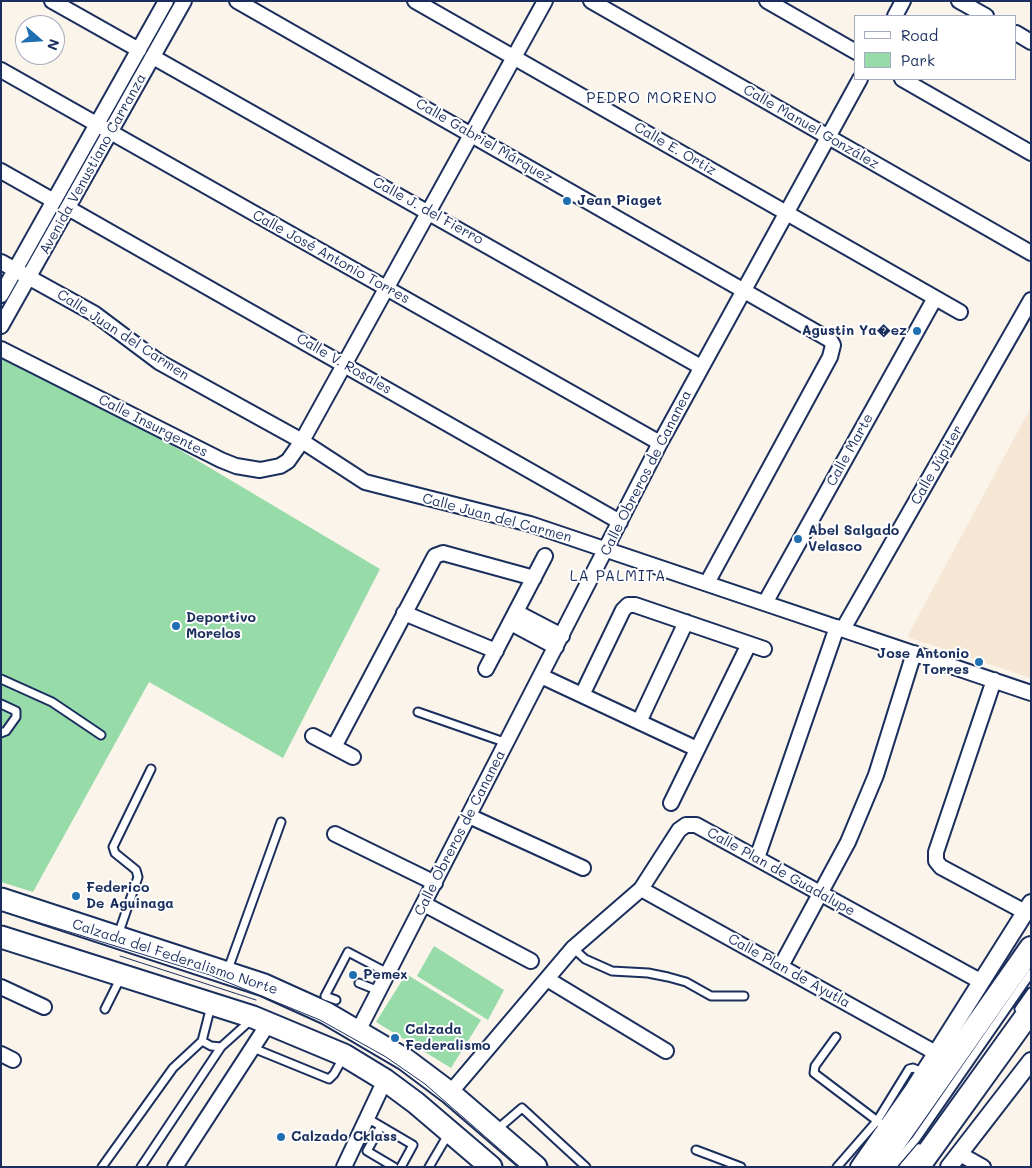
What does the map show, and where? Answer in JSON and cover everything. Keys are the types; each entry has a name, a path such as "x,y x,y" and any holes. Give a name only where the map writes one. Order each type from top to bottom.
{"highway":[{"path":"877,1167 915,1116 1031,948"},
{"path":"918,1167 1022,1013"},
{"path":"863,1167 915,1116"}],"main road":[{"name":"Calzada del Federalismo Norte","path":"1,899 227,972 295,998 333,1004 358,1031 406,1060 450,1094 536,1167"},
{"path":"4,943 122,974 261,1020 344,1055 385,1080 483,1161"},
{"path":"479,1119 501,1126 548,1167"}],"street":[{"path":"52,1 139,50"},
{"name":"Avenida Venustiano Carranza","path":"1,295 98,126 166,1"},
{"name":"Avenida Venustiano Carranza","path":"1,326 184,1"},
{"name":"Calle Gabriel Márquez","path":"237,1 743,291 826,336 833,345 830,357 707,583"},
{"name":"Calle E. Ortiz","path":"415,1 960,312"},
{"name":"Calle Insurgentes","path":"1,349 206,453 236,466 260,470 280,466 288,460 302,441 545,1"},
{"name":"Calle Manuel González","path":"591,1 1031,253"},
{"path":"766,1 854,51"},
{"path":"896,15 903,1"},
{"path":"959,1 984,15"},
{"path":"1017,34 1031,42"},
{"name":"Calle J. del Fierro","path":"153,57 429,211 701,367"},
{"name":"Calle José Antonio Torres","path":"1,70 660,443"},
{"name":"Calle Obreros de Cananea","path":"358,1031 660,443 859,80"},
{"path":"904,80 1031,153"},
{"path":"1,171 54,201"},
{"name":"Calle V. Rosales","path":"68,208 620,522"},
{"name":"Calle Juan del Carmen","path":"1,262 95,314 159,362 302,441 371,484 530,524 1031,693"},
{"name":"Calle Marte","path":"765,603 935,298"},
{"name":"Calle Júpiter","path":"757,858 840,628 1031,300"},
{"path":"334,747 435,556 439,553 534,578"},
{"path":"486,669 545,556"},
{"path":"582,695 623,610 628,605 635,605 764,650"},
{"path":"404,613 496,651"},
{"path":"513,617 559,642"},
{"path":"639,722 686,622"},
{"path":"671,803 749,644"},
{"path":"781,966 848,842 876,775 914,653"},
{"path":"541,676 697,749"},
{"path":"859,1167 882,1124 924,1073 980,981 1028,908 941,867 936,861 936,852 994,680"},
{"path":"313,736 353,757"},
{"path":"469,816 583,868"},
{"name":"Calle Plan de Guadalupe","path":"450,1094 572,948 642,890 679,830 686,825 696,825 980,981"},
{"path":"335,834 435,883"},
{"name":"Calle Plan de Ayutla","path":"642,890 936,1053"},
{"path":"424,904 532,961"},
{"path":"547,978 666,1051"},
{"path":"1,988 44,1007"},
{"path":"174,1167 253,1048 261,1020"},
{"path":"949,1167 1031,1061"},
{"path":"344,1167 385,1080"},
{"path":"960,1154 983,1167"}],"lane":[{"path":"1,679 52,702 101,735"},
{"path":"1,704 16,711 16,717 6,731 1,732"},
{"path":"418,712 507,743"},
{"path":"117,937 138,877 136,870 115,853 113,847 151,769"},
{"path":"227,972 281,822"},
{"path":"572,948 585,959 612,971 648,973 668,977 686,982 711,996 744,996"},
{"path":"333,1004 325,996 348,952 388,973"},
{"path":"892,1167 916,1139 1031,973"},
{"path":"105,1009 122,974"},
{"path":"359,983 379,992"},
{"path":"1022,1013 1031,992"},
{"path":"102,1167 173,1068 202,1040 212,1004"},
{"path":"141,1167 221,1047 261,1020"},
{"path":"836,1037 815,1066 814,1073 882,1124 837,1167"},
{"path":"202,1040 212,1046 221,1047"},
{"path":"253,1048 329,1079 334,1074 344,1055"},
{"path":"903,1167 951,1104"},
{"path":"501,1126 522,1108 586,1167"},
{"path":"367,1118 412,1145 401,1167"},
{"path":"381,1126 367,1151 394,1167"},
{"path":"429,1167 449,1132"},
{"path":"696,1150 741,1167"}],"shaded area":[{"path":"1031,407 1031,678 907,637"}],"green space":[{"name":"Deportivo Morelos","path":"1,355 121,415 380,569 283,758 149,682 33,892 1,882"},
{"path":"434,946 504,990 488,1020 417,976"},
{"path":"406,974 481,1020 451,1068 376,1022"}],"tram line":[{"path":"1,911 210,975 320,1020 386,1057 425,1084 520,1167"},
{"path":"120,956 256,1000"}],"place":[{"name":"Jean Piaget","path":"567,201"},
{"name":"Agustin Ya�ez","path":"917,331"},
{"name":"Abel Salgado Velasco","path":"798,539"},
{"name":"Deportivo Morelos","path":"176,626"},
{"name":"Jose Antonio Torres","path":"979,662"},
{"name":"Federico De Aguinaga","path":"76,896"},
{"name":"Pemex","path":"353,975"},
{"name":"Calzada Federalismo","path":"395,1038"},
{"name":"Calzado Cklass","path":"281,1137"}],"district":[{"name":"PEDRO MORENO","path":"652,98"},
{"name":"LA PALMITA","path":"618,576"}]}
